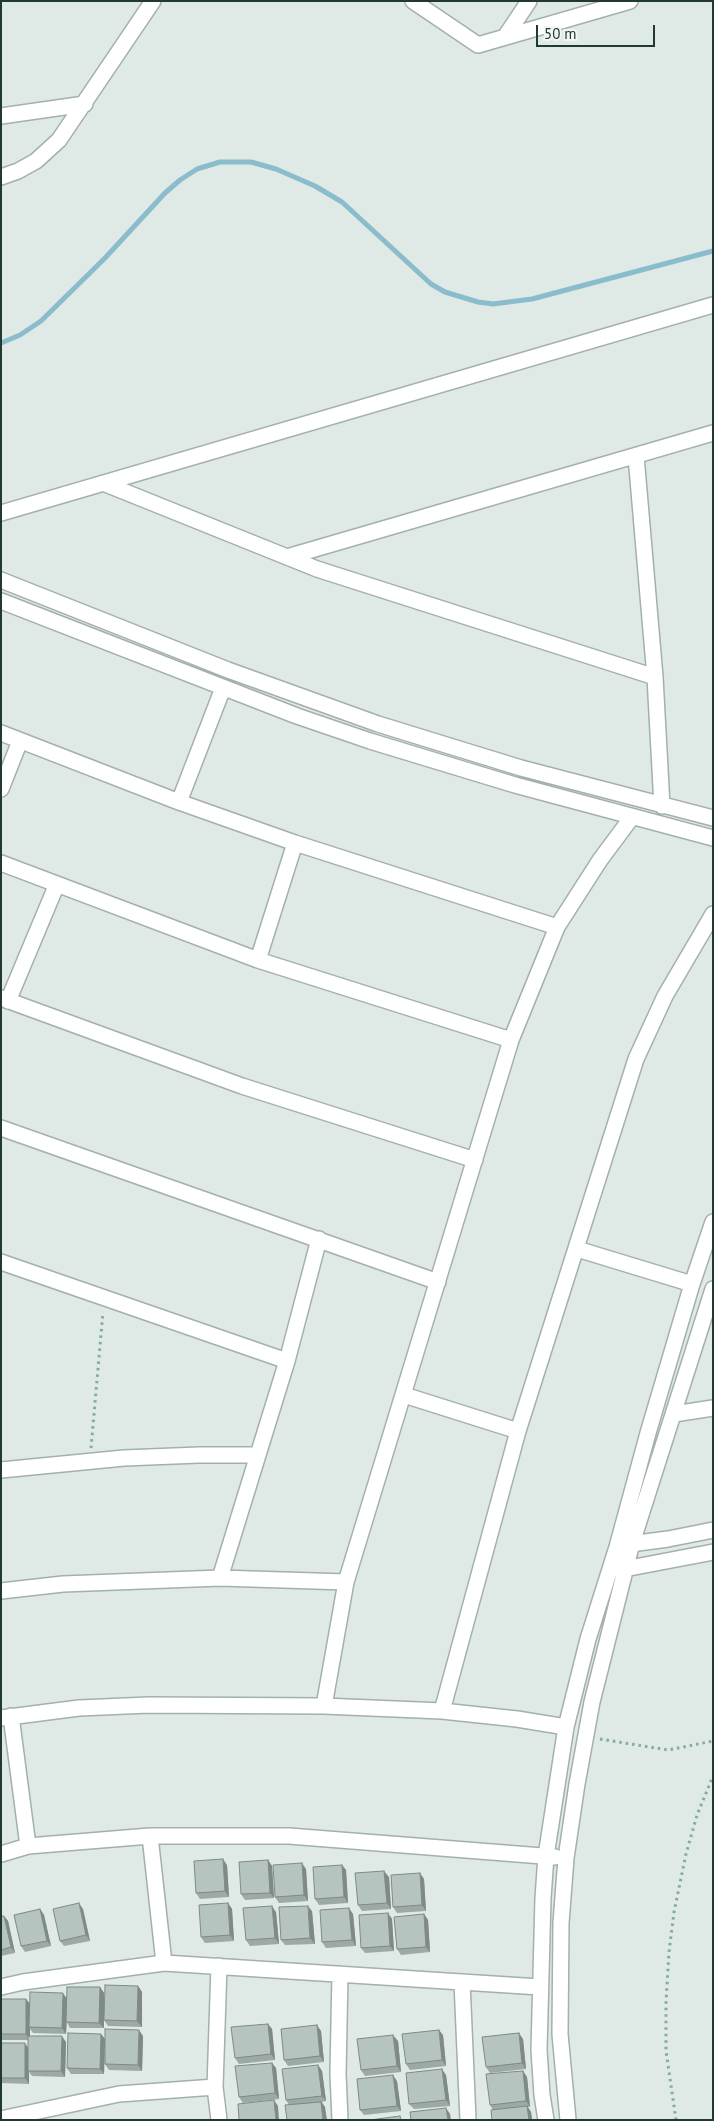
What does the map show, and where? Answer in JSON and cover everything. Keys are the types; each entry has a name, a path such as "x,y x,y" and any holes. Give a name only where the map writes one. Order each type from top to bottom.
{"street":[{"path":"1,177 26,167 44,155 59,140 153,1"},
{"path":"413,1 478,45 630,1"},
{"path":"505,37 529,1"},
{"path":"1,116 85,104"},
{"path":"1,512 713,305"},
{"path":"287,557 713,434"},
{"path":"636,456 655,676 662,806"},
{"path":"103,483 317,569 655,676"},
{"path":"1,580 228,670 401,731 521,768 713,818"},
{"path":"1,601 297,716 396,749 515,785 713,838"},
{"path":"179,802 223,688"},
{"path":"396,749 401,731"},
{"path":"1,733 179,802 295,843 557,928"},
{"path":"1,789 20,740"},
{"path":"324,1706 346,1582 510,1040 557,928 600,860 632,817"},
{"path":"258,960 295,843"},
{"path":"1,863 258,960 510,1040"},
{"path":"57,884 5,1000 242,1086 475,1160"},
{"path":"442,1712 518,1431 636,1060 665,996 713,914"},
{"path":"1,1128 319,1238 438,1282"},
{"path":"546,2120 539,2050 546,1856 566,1727 588,1639 610,1571 692,1284 713,1222"},
{"path":"220,1578 287,1361 319,1238"},
{"path":"577,1249 692,1284"},
{"path":"1,1262 287,1361"},
{"path":"568,2120 560,2034 561,1923 566,1858 585,1737 632,1543 713,1289"},
{"path":"404,1395 518,1431"},
{"path":"674,1414 713,1408"},
{"path":"1,1470 90,1461 199,1455 257,1455"},
{"path":"617,1547 713,1530"},
{"path":"610,1571 626,1570 713,1552"},
{"path":"1,1591 63,1584 220,1578 346,1582"},
{"path":"28,1846 6,1717 79,1708 149,1705 324,1706 442,1712 517,1719 566,1727"},
{"path":"1,1854 28,1846 150,1836 288,1836 566,1858"},
{"path":"150,1836 164,1963"},
{"path":"1,1987 22,1982 164,1963 540,1987"},
{"path":"218,1966 215,2087 219,2120"},
{"path":"340,1974 338,2064 340,2120"},
{"path":"462,1982 468,2120"},
{"path":"1,2119 118,2094 215,2087"}],"path":[{"path":"90,1461 104,1298"},
{"path":"585,1737 668,1750 713,1741"},
{"path":"676,2120 666,2051 666,2002 674,1912 686,1854 697,1815 713,1776"}],"building":[{"path":"223,1859 225,1891 196,1893 194,1861"},
{"path":"268,1860 270,1893 241,1894 239,1862"},
{"path":"302,1863 304,1895 275,1897 273,1865"},
{"path":"342,1865 344,1897 315,1899 313,1867"},
{"path":"384,1871 387,1903 358,1905 355,1873"},
{"path":"420,1873 422,1905 393,1907 391,1875"},
{"path":"79,1903 86,1935 60,1941 53,1909"},
{"path":"228,1903 230,1935 201,1937 199,1905"},
{"path":"272,1906 275,1938 246,1940 243,1908"},
{"path":"308,1906 310,1938 281,1940 279,1907"},
{"path":"349,1908 352,1940 322,1942 320,1910"},
{"path":"40,1909 47,1941 21,1946 14,1915"},
{"path":"388,1913 390,1946 361,1948 359,1915"},
{"path":"424,1914 426,1947 397,1949 394,1917"},
{"path":"1,1916 4,1916 11,1947 1,1950"},
{"path":"105,1985 138,1986 137,2021 104,2020"},
{"path":"67,1987 100,1987 99,2023 66,2022"},
{"path":"30,1992 63,1993 62,2028 29,2027"},
{"path":"1,1999 26,1999 26,2034 1,2034"},
{"path":"268,2024 271,2054 235,2058 231,2027"},
{"path":"317,2025 320,2056 284,2060 281,2029"},
{"path":"105,2029 139,2030 138,2065 105,2064"},
{"path":"439,2030 442,2060 406,2064 402,2034"},
{"path":"68,2033 101,2034 100,2069 67,2068"},
{"path":"519,2033 522,2063 486,2067 482,2037"},
{"path":"393,2035 397,2066 361,2070 357,2039"},
{"path":"28,2036 62,2036 61,2071 28,2071"},
{"path":"1,2043 25,2043 25,2078 1,2078"},
{"path":"272,2063 275,2093 239,2097 235,2066"},
{"path":"318,2065 322,2096 286,2100 282,2069"},
{"path":"442,2069 446,2100 409,2104 406,2073"},
{"path":"523,2071 526,2101 490,2105 486,2074"},
{"path":"393,2075 397,2106 360,2110 357,2079"},
{"path":"274,2100 276,2120 239,2120 238,2104"},
{"path":"321,2102 323,2120 287,2120 285,2105"},
{"path":"527,2106 529,2120 492,2120 491,2110"},
{"path":"446,2108 448,2120 411,2120 410,2112"},
{"path":"400,2116 401,2120 370,2120"}],"waterway":[{"path":"1,343 20,335 41,321 105,258 165,193 180,180 197,169 220,162 251,162 276,169 315,186 342,202 431,284 445,292 478,302 493,304 532,299 713,251"}]}
